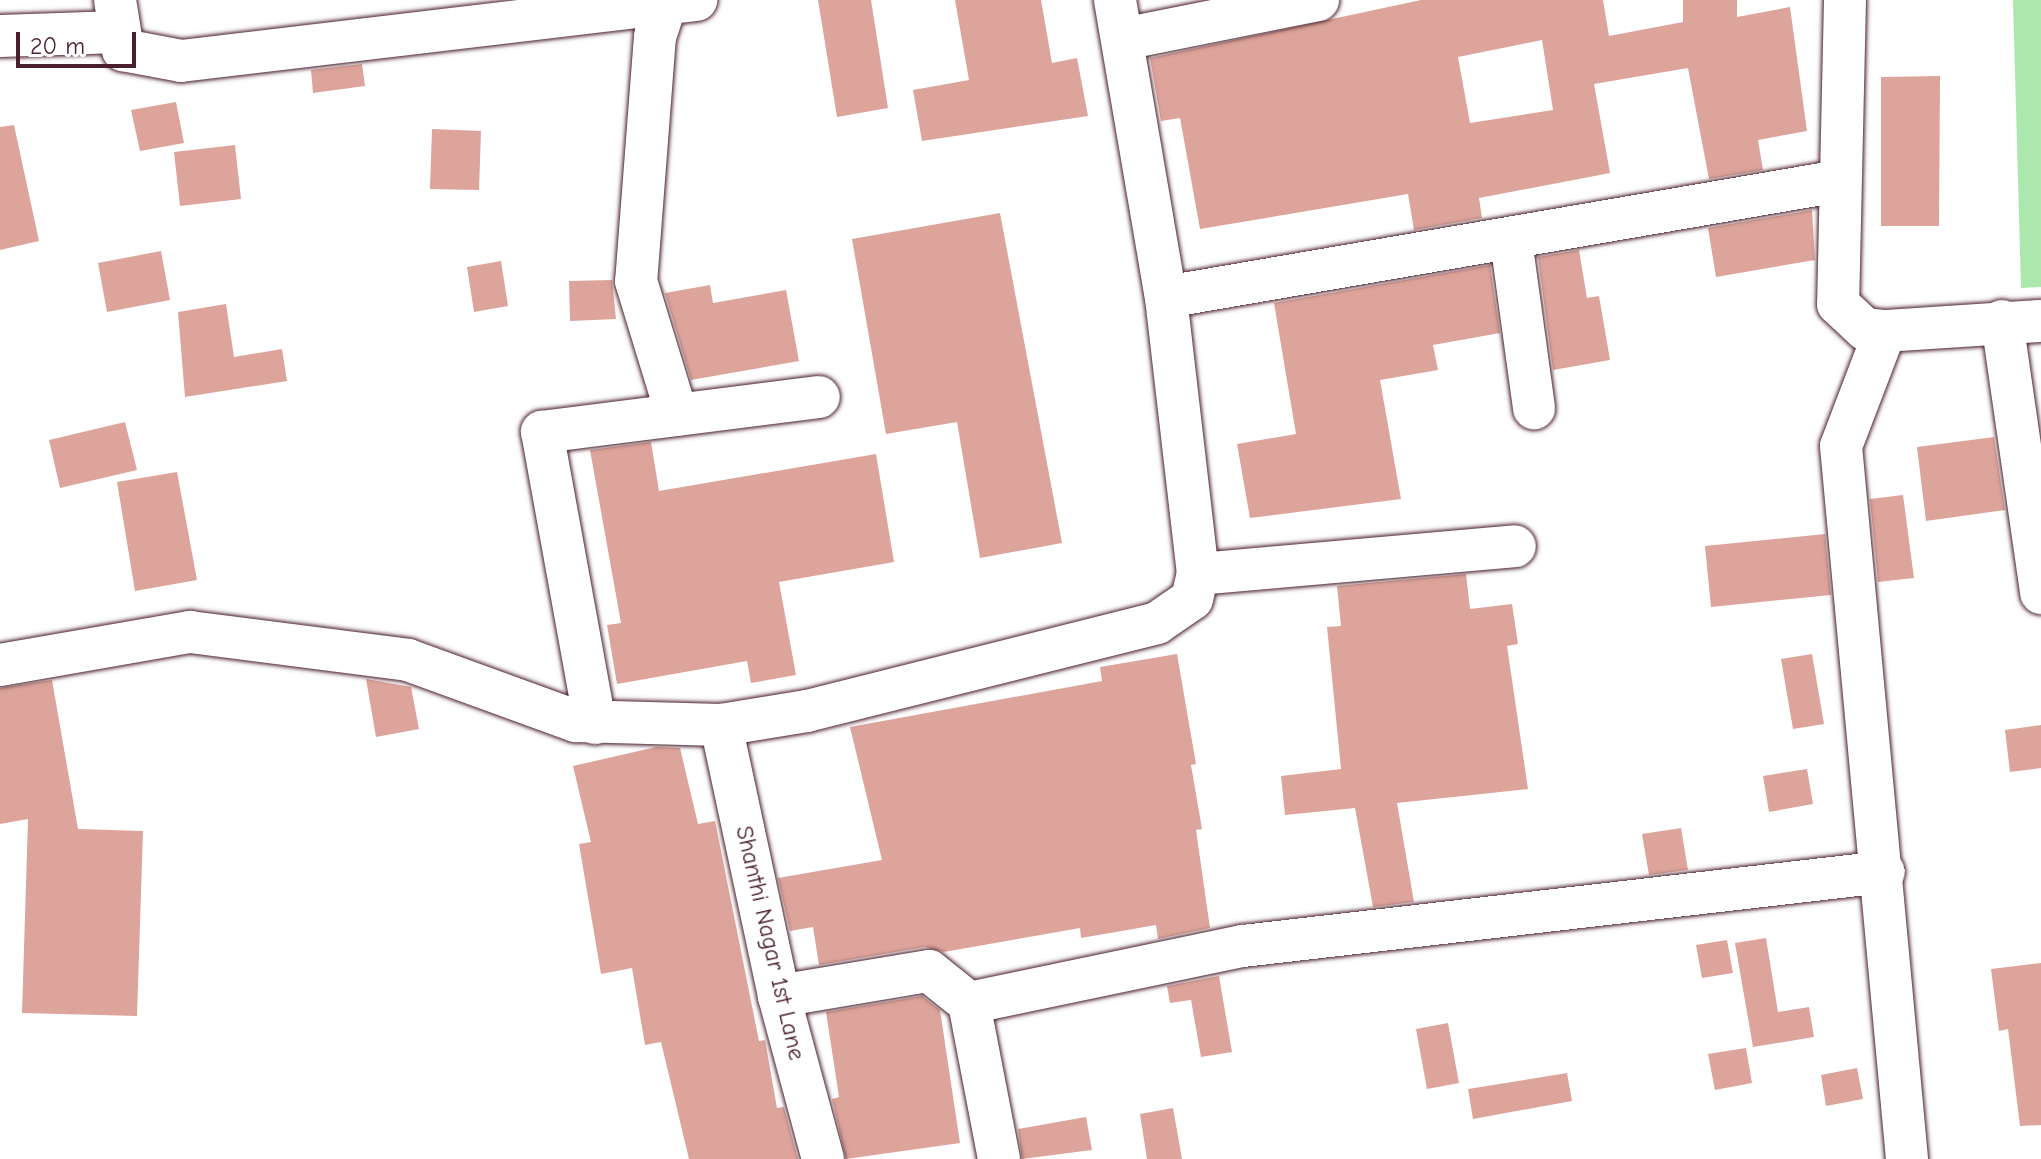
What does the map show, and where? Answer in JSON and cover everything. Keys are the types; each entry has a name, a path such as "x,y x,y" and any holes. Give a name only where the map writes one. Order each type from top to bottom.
{"street":[{"path":"0,665 190,632 408,660 595,723 721,725 807,711 1157,623 1192,599 1198,574 1166,297 1119,20 1318,0"},
{"path":"1845,0 1838,304 1865,329 1885,331 2022,321 2041,593"},
{"path":"0,36 116,16 123,50 181,61 676,1"},
{"path":"676,1 655,36 636,281 677,415"},
{"path":"1166,297 1511,240 1839,181"},
{"path":"1511,240 1534,408"},
{"path":"1885,331 1841,446 1884,872 1907,1159"},
{"path":"595,723 542,432 819,397"},
{"path":"1198,574 1515,546"},
{"name":"Shanthi Nagar 1st Lane","path":"721,725 779,996 823,1159"},
{"path":"969,1003 1243,946 1884,872"},
{"path":"779,996 929,971 969,1003 999,1159"}],"green space":[{"path":"2013,0 2041,0 2041,287 2021,288"}],"building":[{"path":"818,0 871,0 888,108 837,117"},
{"path":"955,0 1041,0 1052,63 1077,58 1088,116 922,141 913,90 969,80"},
{"path":"1421,0 1603,0 1609,36 1683,22 1683,0 1737,0 1737,17 1790,7 1807,131 1758,140 1763,170 1709,179 1688,68 1594,84 1610,173 1479,198 1482,218 1414,230 1408,194 1200,229 1180,118 1161,121 1150,58","holes":["1542,40 1553,110 1470,123 1458,57"]},
{"path":"362,64 365,86 313,93 311,70"},
{"path":"1940,76 1939,226 1881,226 1881,77"},
{"path":"176,102 184,143 140,151 131,110"},
{"path":"14,125 39,241 0,250 0,127"},
{"path":"432,129 481,131 479,190 430,189"},
{"path":"235,145 241,199 180,206 174,152"},
{"path":"1812,210 1815,260 1716,277 1708,228"},
{"path":"1000,213 1062,543 980,558 957,422 886,434 852,239"},
{"path":"1579,250 1587,298 1599,296 1610,360 1553,370 1538,257"},
{"path":"161,251 170,300 107,312 98,263"},
{"path":"501,261 508,306 474,312 467,267"},
{"path":"1490,265 1500,333 1433,345 1438,370 1380,380 1401,499 1250,518 1237,444 1296,434 1274,303"},
{"path":"612,280 616,319 570,321 569,281"},
{"path":"710,285 713,303 786,290 799,361 691,380 665,293"},
{"path":"226,304 234,357 282,349 287,381 185,397 178,312"},
{"path":"125,422 137,470 60,488 49,440"},
{"path":"1994,437 2005,510 1926,521 1917,447"},
{"path":"651,442 659,491 876,454 894,562 779,582 796,675 751,683 747,661 617,684 607,625 621,623 590,450"},
{"path":"177,472 197,580 135,591 117,482"},
{"path":"1903,495 1914,578 1878,582 1870,499"},
{"path":"1825,534 1831,595 1711,607 1705,546"},
{"path":"1466,574 1470,609 1512,604 1518,644 1507,646 1528,789 1397,803 1414,902 1373,907 1355,808 1285,815 1281,776 1341,769 1327,627 1341,626 1337,586"},
{"path":"1177,654 1196,764 1191,765 1202,829 1196,830 1210,928 1158,939 1156,925 1081,938 1080,928 944,952 925,947 819,965 813,927 790,931 778,878 882,860 850,727 1102,681 1100,667"},
{"path":"1812,654 1824,724 1793,729 1781,659"},
{"path":"366,679 411,687 419,729 376,737"},
{"path":"52,680 78,829 143,831 137,1016 22,1013 28,819 0,824 0,688"},
{"path":"2041,725 2041,768 2010,772 2005,730"},
{"path":"656,747 680,748 698,824 715,821 759,1041 765,1040 777,1108 784,1107 798,1159 689,1159 661,1042 645,1045 632,968 601,974 579,844 591,842 573,766"},
{"path":"1807,769 1813,804 1769,812 1763,776"},
{"path":"1681,828 1688,870 1649,875 1642,834"},
{"path":"1766,938 1778,1012 1809,1007 1814,1037 1753,1047 1735,943"},
{"path":"1727,940 1733,973 1702,978 1696,945"},
{"path":"2041,963 2041,1125 2020,1126 2008,1029 1999,1031 1991,969"},
{"path":"1219,976 1232,1052 1201,1057 1191,1000 1170,1003 1167,986"},
{"path":"922,996 940,1010 960,1143 846,1159 832,1099 839,1097 826,1012"},
{"path":"1448,1023 1459,1083 1427,1089 1416,1029"},
{"path":"1746,1048 1752,1083 1715,1090 1708,1054"},
{"path":"1857,1068 1863,1099 1826,1106 1821,1075"},
{"path":"1567,1073 1572,1101 1473,1119 1468,1089"},
{"path":"1173,1108 1182,1159 1147,1159 1140,1114"},
{"path":"1086,1117 1092,1150 1022,1159 1018,1129"}]}
